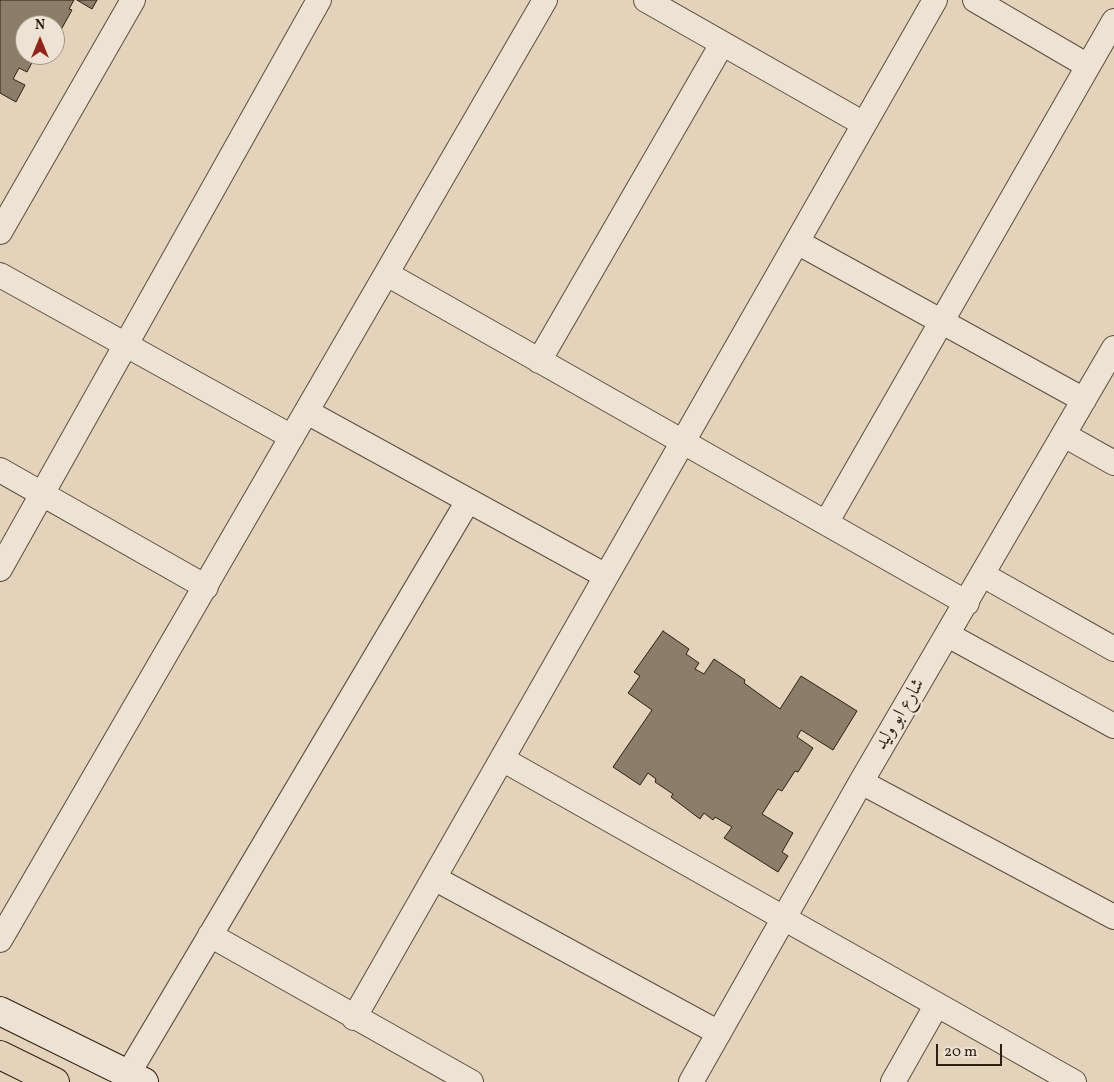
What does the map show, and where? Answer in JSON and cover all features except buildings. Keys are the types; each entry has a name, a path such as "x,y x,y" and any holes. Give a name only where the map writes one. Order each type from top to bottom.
{"main road":[{"path":"0,1055 56,1082"}],"street":[{"path":"0,232 133,0"},
{"path":"0,940 545,0"},
{"path":"646,0 864,124"},
{"path":"354,1018 935,0"},
{"path":"975,0 1088,66"},
{"path":"0,569 315,1"},
{"path":"826,523 1114,21"},
{"path":"539,360 722,44"},
{"path":"797,242 1084,400"},
{"path":"387,274 967,603"},
{"path":"0,275 292,437"},
{"name":"شارع ابو وليد","path":"691,1082 861,782 1114,348"},
{"path":"307,412 606,576"},
{"path":"1064,435 1114,463"},
{"path":"0,470 206,587"},
{"path":"0,1011 136,1078 210,935 468,500"},
{"path":"983,575 1114,650"},
{"path":"948,635 1114,726"},
{"path":"502,759 936,1006 1074,1082"},
{"path":"861,782 1114,917"},
{"path":"434,878 718,1033"},
{"path":"210,935 354,1018 471,1082"},
{"path":"893,1082 936,1006"}]}
